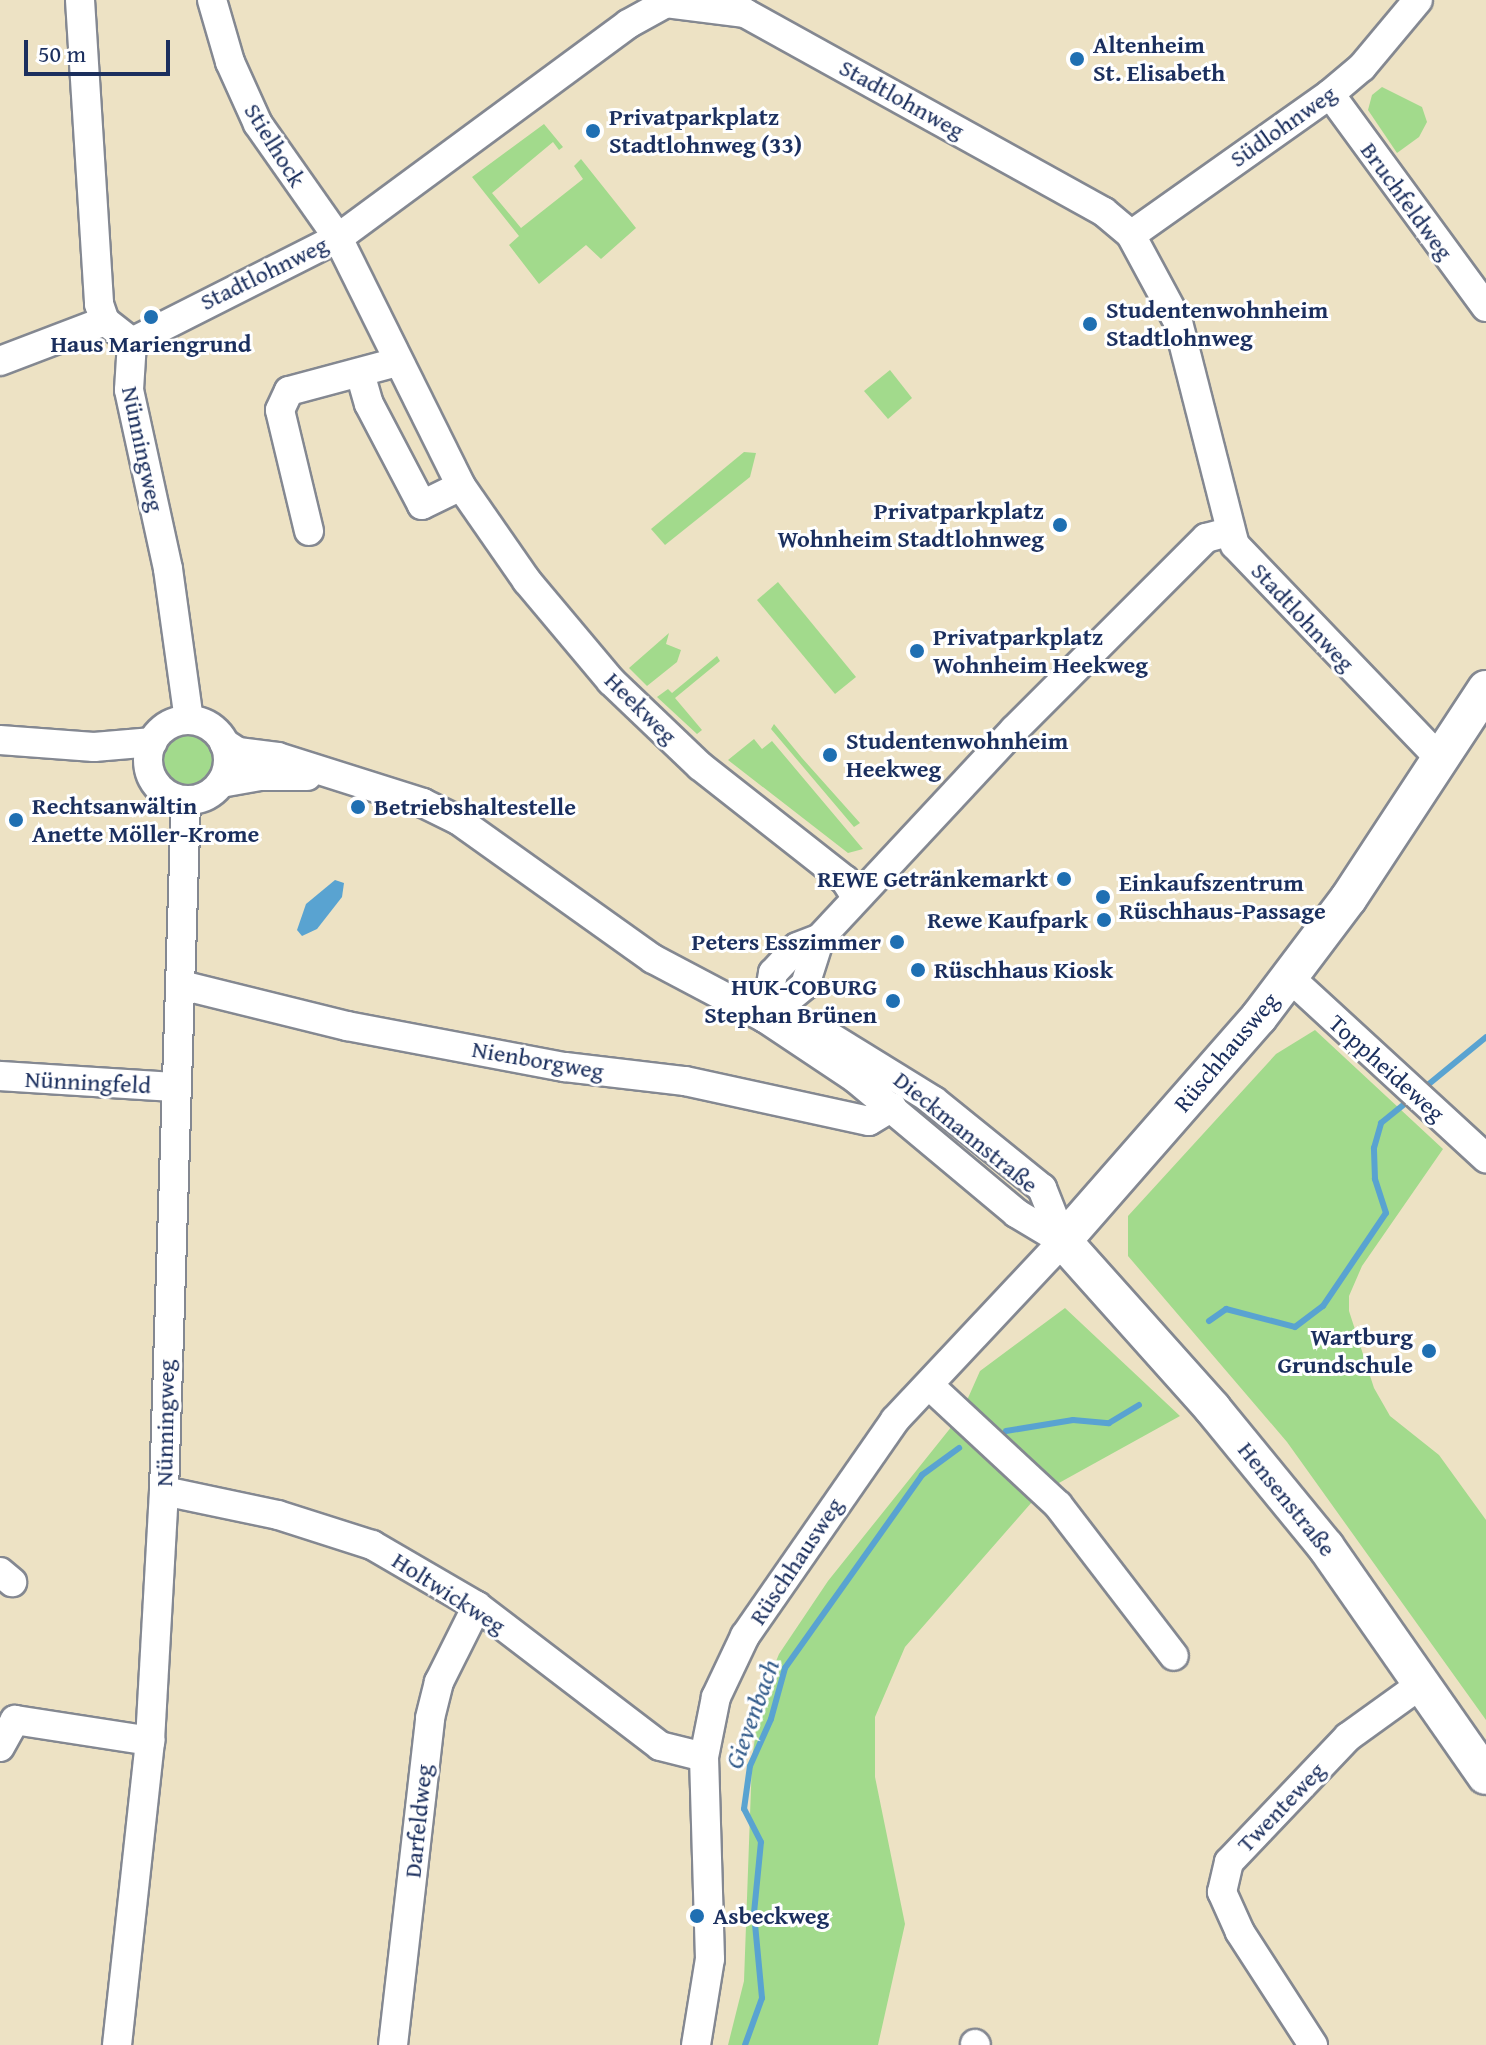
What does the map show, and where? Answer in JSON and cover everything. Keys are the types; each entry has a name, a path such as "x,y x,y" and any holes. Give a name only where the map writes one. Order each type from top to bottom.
{"main road":[{"name":"Rüschhausweg","path":"1063,1241 1225,1057 1289,977 1348,899 1486,689"},
{"name":"Hensenstraße","path":"1063,1241 1265,1469 1423,1683 1486,1776"}],"street":[{"path":"80,0 97,290 105,321 132,342"},
{"name":"Stielhock","path":"212,0 230,62 258,124 338,238"},
{"name":"Südlohnweg","path":"1131,235 1330,94 1371,57 1418,0"},
{"name":"Stadtlohnweg","path":"132,342 338,238 628,24 665,2 745,13 1104,212 1131,235 1178,322 1229,532 1235,545 1440,759"},
{"name":"Bruchfeldweg","path":"1330,94 1486,307"},
{"name":"Heekweg","path":"338,238 461,486 542,600 611,681 700,766 845,880 856,897"},
{"path":"0,361 105,321"},
{"name":"Nünningweg","path":"132,342 129,390 168,569 189,720"},
{"path":"309,531 280,410 289,391 397,362"},
{"path":"360,373 369,404 422,505 461,486"},
{"path":"765,1018 773,973 797,947 820,938 856,897 1206,538 1229,532"},
{"path":"151,774 153,742 167,726 189,720"},
{"name":"Dieckmannstraße","path":"189,720 210,726 224,743 238,752 278,757 326,776 423,803 458,820 653,959 765,1018 892,1107 1016,1213 1063,1241"},
{"path":"0,740 105,747 153,742"},
{"path":"221,783 228,764 224,743"},
{"path":"0,758 113,765 151,774 165,792 186,800"},
{"name":"Dieckmannstraße","path":"186,800 200,798 221,783 260,776 326,776"},
{"name":"Nünningweg","path":"117,2045 150,1741 164,1491 186,800"},
{"name":"Toppheideweg","path":"1289,977 1486,1158"},
{"name":"Nienborgweg","path":"181,985 347,1026 565,1067 685,1081 869,1121 892,1107"},
{"name":"Dieckmannstraße","path":"765,1018 824,1033 934,1101 1042,1188 1063,1241"},
{"name":"Nünningfeld","path":"0,1076 176,1087"},
{"name":"Rüschhausweg","path":"696,2045 710,1959 704,1757 716,1697 745,1636 895,1420 931,1387 1063,1241"},
{"path":"931,1387 1058,1505 1174,1656"},
{"name":"Holtwickweg","path":"164,1491 359,1539 477,1606 660,1746 704,1757"},
{"name":"Darfeldweg","path":"393,2045 430,1718 439,1682 477,1606"},
{"name":"Twenteweg","path":"1313,2045 1240,1932 1222,1892 1229,1862 1348,1737 1423,1683"},
{"path":"0,1747 15,1720 150,1741"}],"green space":[{"path":"1382,87 1422,107 1427,122 1419,137 1397,153 1368,110 1372,95"},
{"path":"544,124 563,147 559,150 553,142 492,193 521,228 583,179 574,166 581,159 636,228 601,259 586,245 539,284 509,245 519,236 472,177"},
{"path":"890,370 912,398 888,419 864,391"},
{"path":"744,452 756,453 750,477 665,545 651,529"},
{"path":"778,582 856,677 835,694 757,600"},
{"path":"669,633 666,644 681,650 677,662 647,686 629,668"},
{"path":"717,656 720,661 675,698 702,730 697,734 657,697 668,689 672,693"},
{"path":"774,724 860,823 854,827 771,729"},
{"path":"188,734 206,742 214,760 206,778 188,786 170,778 162,760 170,742"},
{"path":"754,739 762,749 772,741 863,849 848,853 728,760"},
{"path":"1315,1030 1443,1149 1362,1266 1349,1296 1349,1311 1374,1388 1390,1416 1439,1455 1486,1520 1486,1720 1287,1442 1128,1256 1128,1216 1276,1054"},
{"path":"1065,1308 1180,1416 1039,1494 905,1647 875,1717 875,1777 905,1924 878,2045 728,2045 744,1981 752,1760 760,1700 779,1654 828,1581 960,1416 980,1371"}],"water":[{"path":"335,880 344,883 342,897 317,929 302,936 297,930 306,904"}],"waterway":[{"name":"Gievenbach","path":"1424,1088 1486,1037"},
{"name":"Gievenbach","path":"1209,1321 1226,1309 1295,1327 1323,1306 1386,1213 1375,1179 1374,1148 1381,1123 1409,1100"},
{"name":"Gievenbach","path":"1006,1431 1073,1420 1109,1423 1139,1405"},
{"name":"Gievenbach","path":"745,2045 762,1998 754,1913 761,1842 744,1809 750,1766 771,1719 785,1668 922,1475 959,1448"}],"place":[{"name":"Altenheim St. Elisabeth","path":"1077,59"},
{"name":"Privatparkplatz Stadtlohnweg (33)","path":"593,131"},
{"name":"Haus Mariengrund","path":"151,317"},
{"name":"Studentenwohnheim Stadtlohnweg","path":"1090,324"},
{"name":"Privatparkplatz Wohnheim Stadtlohnweg","path":"1060,525"},
{"name":"Privatparkplatz Wohnheim Heekweg","path":"917,651"},
{"name":"Studentenwohnheim Heekweg","path":"830,755"},
{"name":"Betriebshaltestelle","path":"358,807"},
{"name":"Rechtsanwältin Anette Möller-Krome","path":"16,820"},
{"name":"REWE Getränkemarkt","path":"1064,879"},
{"name":"Einkaufszentrum Rüschhaus-Passage","path":"1103,897"},
{"name":"Rewe Kaufpark","path":"1104,920"},
{"name":"Peters Esszimmer","path":"897,942"},
{"name":"Rüschhaus Kiosk","path":"918,970"},
{"name":"HUK-COBURG Stephan Brünen","path":"893,1001"},
{"name":"Wartburg Grundschule","path":"1429,1351"},
{"name":"Asbeckweg","path":"697,1916"}]}
